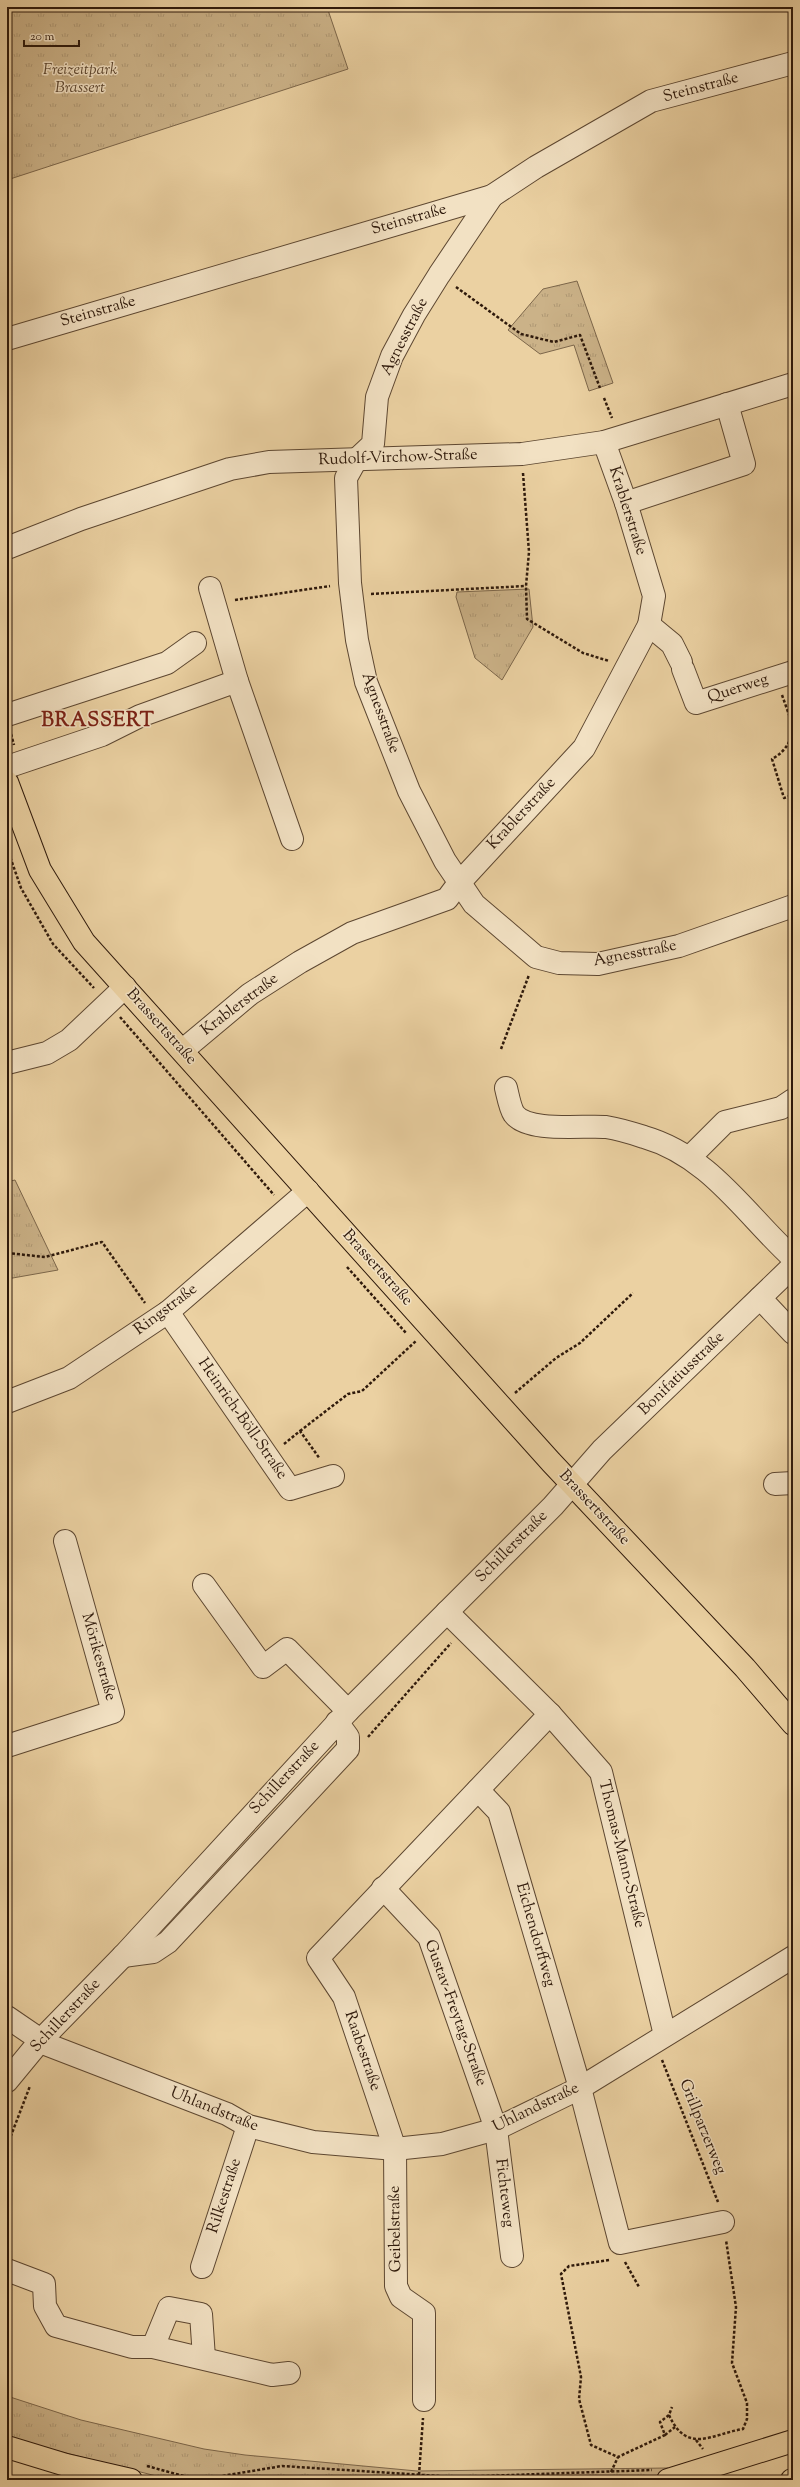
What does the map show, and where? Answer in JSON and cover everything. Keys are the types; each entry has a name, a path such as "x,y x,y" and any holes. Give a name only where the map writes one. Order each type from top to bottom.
{"main road":[{"name":"Brassertstraße","path":"7,782 40,870 84,942 183,1050 432,1328 511,1396 572,1484 745,1668 793,1724"},
{"path":"662,2475 793,2441"},
{"path":"7,2447 66,2465 131,2480"}],"street":[{"name":"Steinstraße","path":"7,338 492,196 536,167 651,101 793,63"},
{"name":"Agnesstraße","path":"492,196 439,275 414,315 392,356 378,397 373,444 356,460 346,478 351,589 358,640 366,682 409,791 445,861 474,904 536,957 559,963 598,964 679,946 793,906"},
{"name":"Rudolf-Virchow-Straße","path":"7,548 81,519 230,468 269,462 522,454 604,442 793,384"},
{"path":"626,503 744,464 728,404"},
{"name":"Krablerstraße","path":"183,1050 250,994 300,962 352,933 447,899 459,883 584,748 649,625 654,596 626,503 604,442"},
{"path":"210,588 237,681 292,839"},
{"name":"Querweg","path":"649,625 672,644 696,703 785,675"},
{"path":"8,723 167,663 195,643"},
{"path":"14,765 102,735 140,716 237,681"},
{"path":"7,1063 47,1053 68,1040 125,987"},
{"path":"506,1088 514,1114 522,1121 540,1125 606,1127 650,1139 690,1157 723,1183 793,1258"},
{"path":"690,1157 725,1122 781,1108 793,1100"},
{"name":"Ringstraße","path":"7,1402 69,1378 162,1316 308,1191"},
{"name":"Bonifatiusstraße","path":"572,1484 602,1450 793,1266"},
{"path":"760,1298 793,1332"},
{"name":"Heinrich-Böll-Straße","path":"162,1316 268,1457 290,1489 333,1476"},
{"name":"Schillerstraße","path":"7,2081 44,2043 342,1717 553,1506 572,1484"},
{"name":"Mörikestraße","path":"7,1746 113,1712 65,1541"},
{"path":"204,1585 263,1667 288,1649 342,1717"},
{"name":"Thomas-Mann-Straße","path":"447,1612 550,1714 601,1772 660,2039"},
{"path":"383,1888 550,1714"},
{"name":"Eichendorffweg","path":"478,1790 499,1812 580,2088 621,2251"},
{"name":"Raabestraße","path":"383,1888 318,1958 344,1997 395,2149"},
{"name":"Gustav-Freytag-Straße","path":"383,1888 430,1937 496,2129"},
{"name":"Uhlandstraße","path":"7,2017 44,2043 227,2114 248,2126 313,2142 395,2149 442,2144 496,2129 580,2088 793,1957"},
{"name":"Rilkestraße","path":"202,2267 248,2126"},
{"name":"Fichteweg","path":"496,2129 512,2256"},
{"name":"Geibelstraße","path":"395,2149 396,2286 401,2297 412,2303 424,2313 424,2400"},
{"path":"621,2251 723,2222"},
{"path":"7,2270 44,2284 45,2306 56,2326 132,2347 153,2347 272,2375 289,2373"},
{"path":"153,2347 169,2308 201,2314 204,2358"}],"path":[{"path":"439,275 521,334 554,342 580,335 600,388"},
{"path":"522,454 529,552 526,586 527,619 583,653 626,668"},
{"path":"235,600 351,589 526,586"},
{"path":"785,675 793,726"},
{"path":"8,723 14,765"},
{"path":"793,732 790,741 781,754 772,759 784,798 793,795"},
{"path":"501,1049 536,957"},
{"path":"7,1253 44,1257 102,1242 162,1316"},
{"path":"511,1396 556,1358 580,1343 633,1293"},
{"path":"268,1457 348,1394 362,1390 432,1328"},
{"path":"300,1431 333,1476"},
{"name":"Grillparzerweg","path":"660,2039 714,2190 723,2222 736,2307 732,2363 747,2403 747,2419 743,2429 712,2438 696,2440 686,2437 675,2427"},
{"path":"618,2457 591,2445 579,2400 581,2377 561,2274 569,2266 621,2251 639,2287"},
{"path":"419,2474 424,2400"},
{"path":"666,2435 660,2422 669,2415 672,2407"},
{"path":"611,2472 618,2457 666,2435 675,2427 669,2415"},
{"path":"198,2480 282,2466 460,2477 611,2472 662,2475"},
{"path":"460,2477 463,2480"}],"green space":[{"name":"Freizeitpark Brassert","path":"7,7 327,7 348,69 7,180"},
{"path":"577,281 613,383 589,391 574,345 540,354 508,330 543,289"},
{"path":"529,589 533,627 502,680 475,658 456,597 457,592"},
{"path":"15,1180 58,1270 7,1279 7,1182"},
{"path":"7,2396 81,2420 204,2449 245,2455 417,2471 668,2468 668,2473 636,2480 172,2480 7,2438"}],"district":[{"name":"BRASSERT","path":"98,721"}]}
